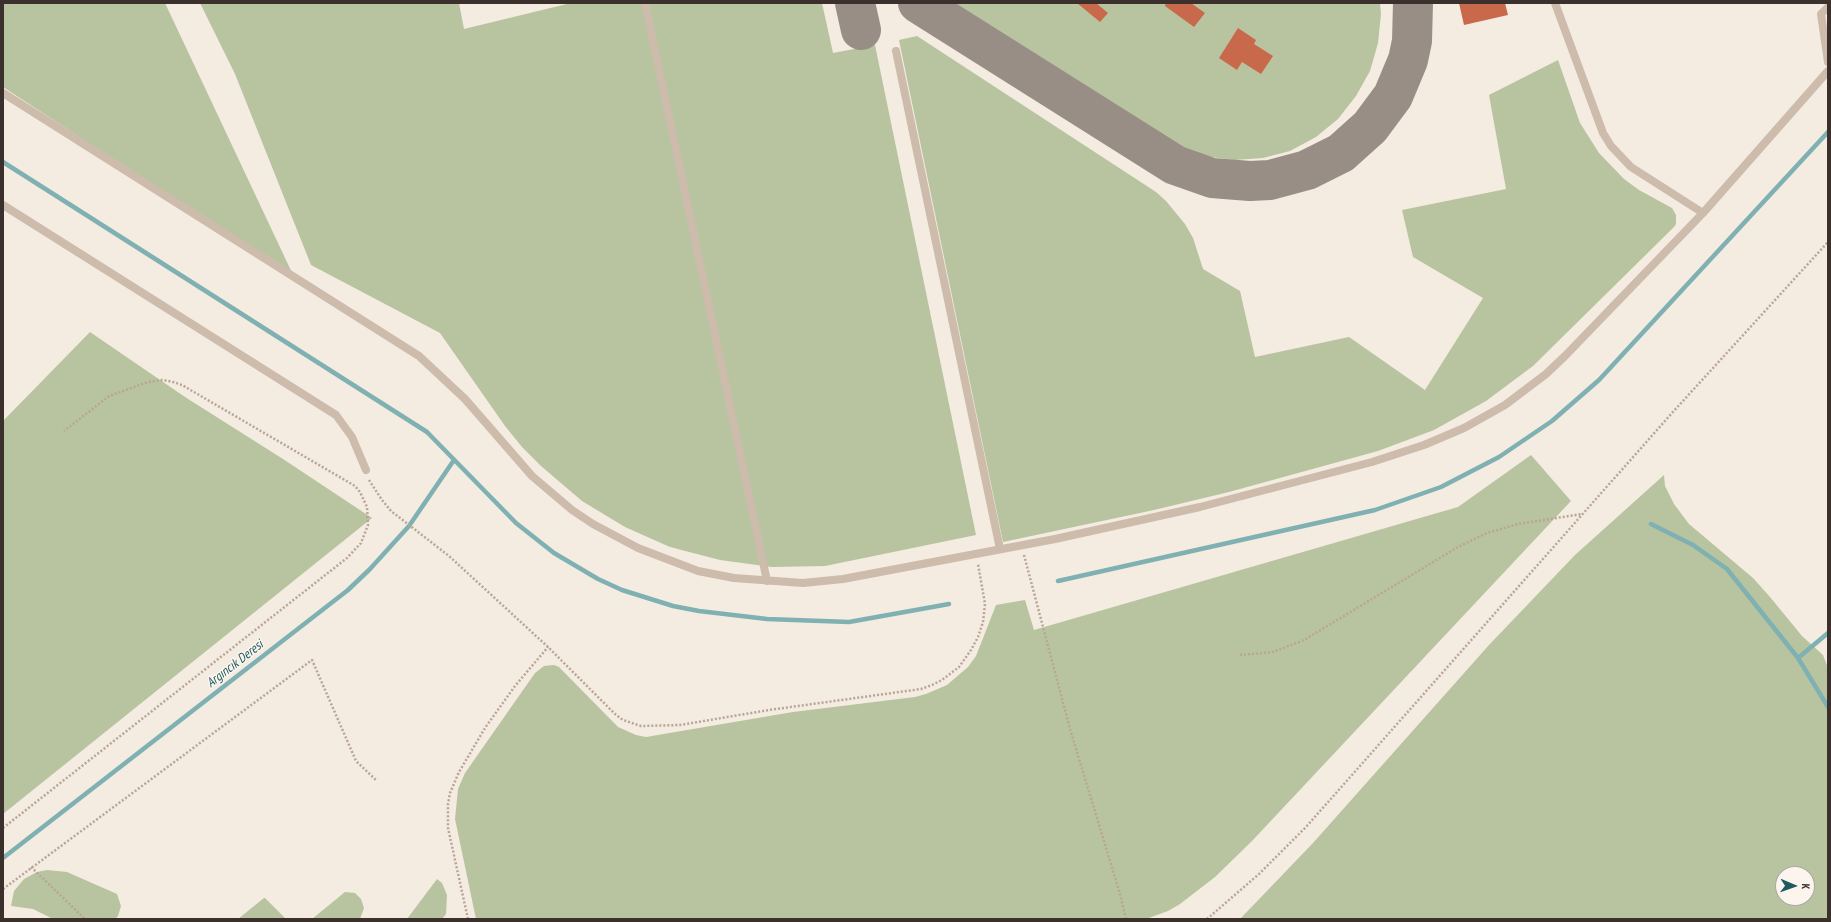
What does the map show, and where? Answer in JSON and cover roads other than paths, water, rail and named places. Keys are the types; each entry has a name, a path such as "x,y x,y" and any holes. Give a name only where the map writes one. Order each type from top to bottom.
{"lane":[{"path":"645,3 767,581"},
{"path":"1555,3 1603,133 1611,146 1631,167 1703,213"},
{"path":"1828,7 1821,14 1828,62"},
{"path":"896,51 1000,549"},
{"path":"3,93 419,356 464,399 532,476 572,510 593,524 638,548 683,566 716,575 767,581 803,583 843,579 1022,545 1193,508 1320,477 1424,445 1464,428 1505,405 1551,370 1703,213 1828,71"},
{"path":"3,205 336,415 352,437 366,470"}],"waterway":[{"path":"1058,581 1375,510 1441,487 1499,457 1552,421 1599,380 1828,132"},
{"name":"Argıncık Deresi","path":"3,162 427,432 516,523 554,553 598,579 622,590 673,606 699,611 767,619 849,622 949,604"},
{"name":"Argıncık Deresi","path":"3,858 348,590 370,569 409,526 454,460"},
{"path":"1651,524 1693,545 1727,569 1798,658 1828,707"},
{"path":"1798,658 1828,633"}]}
